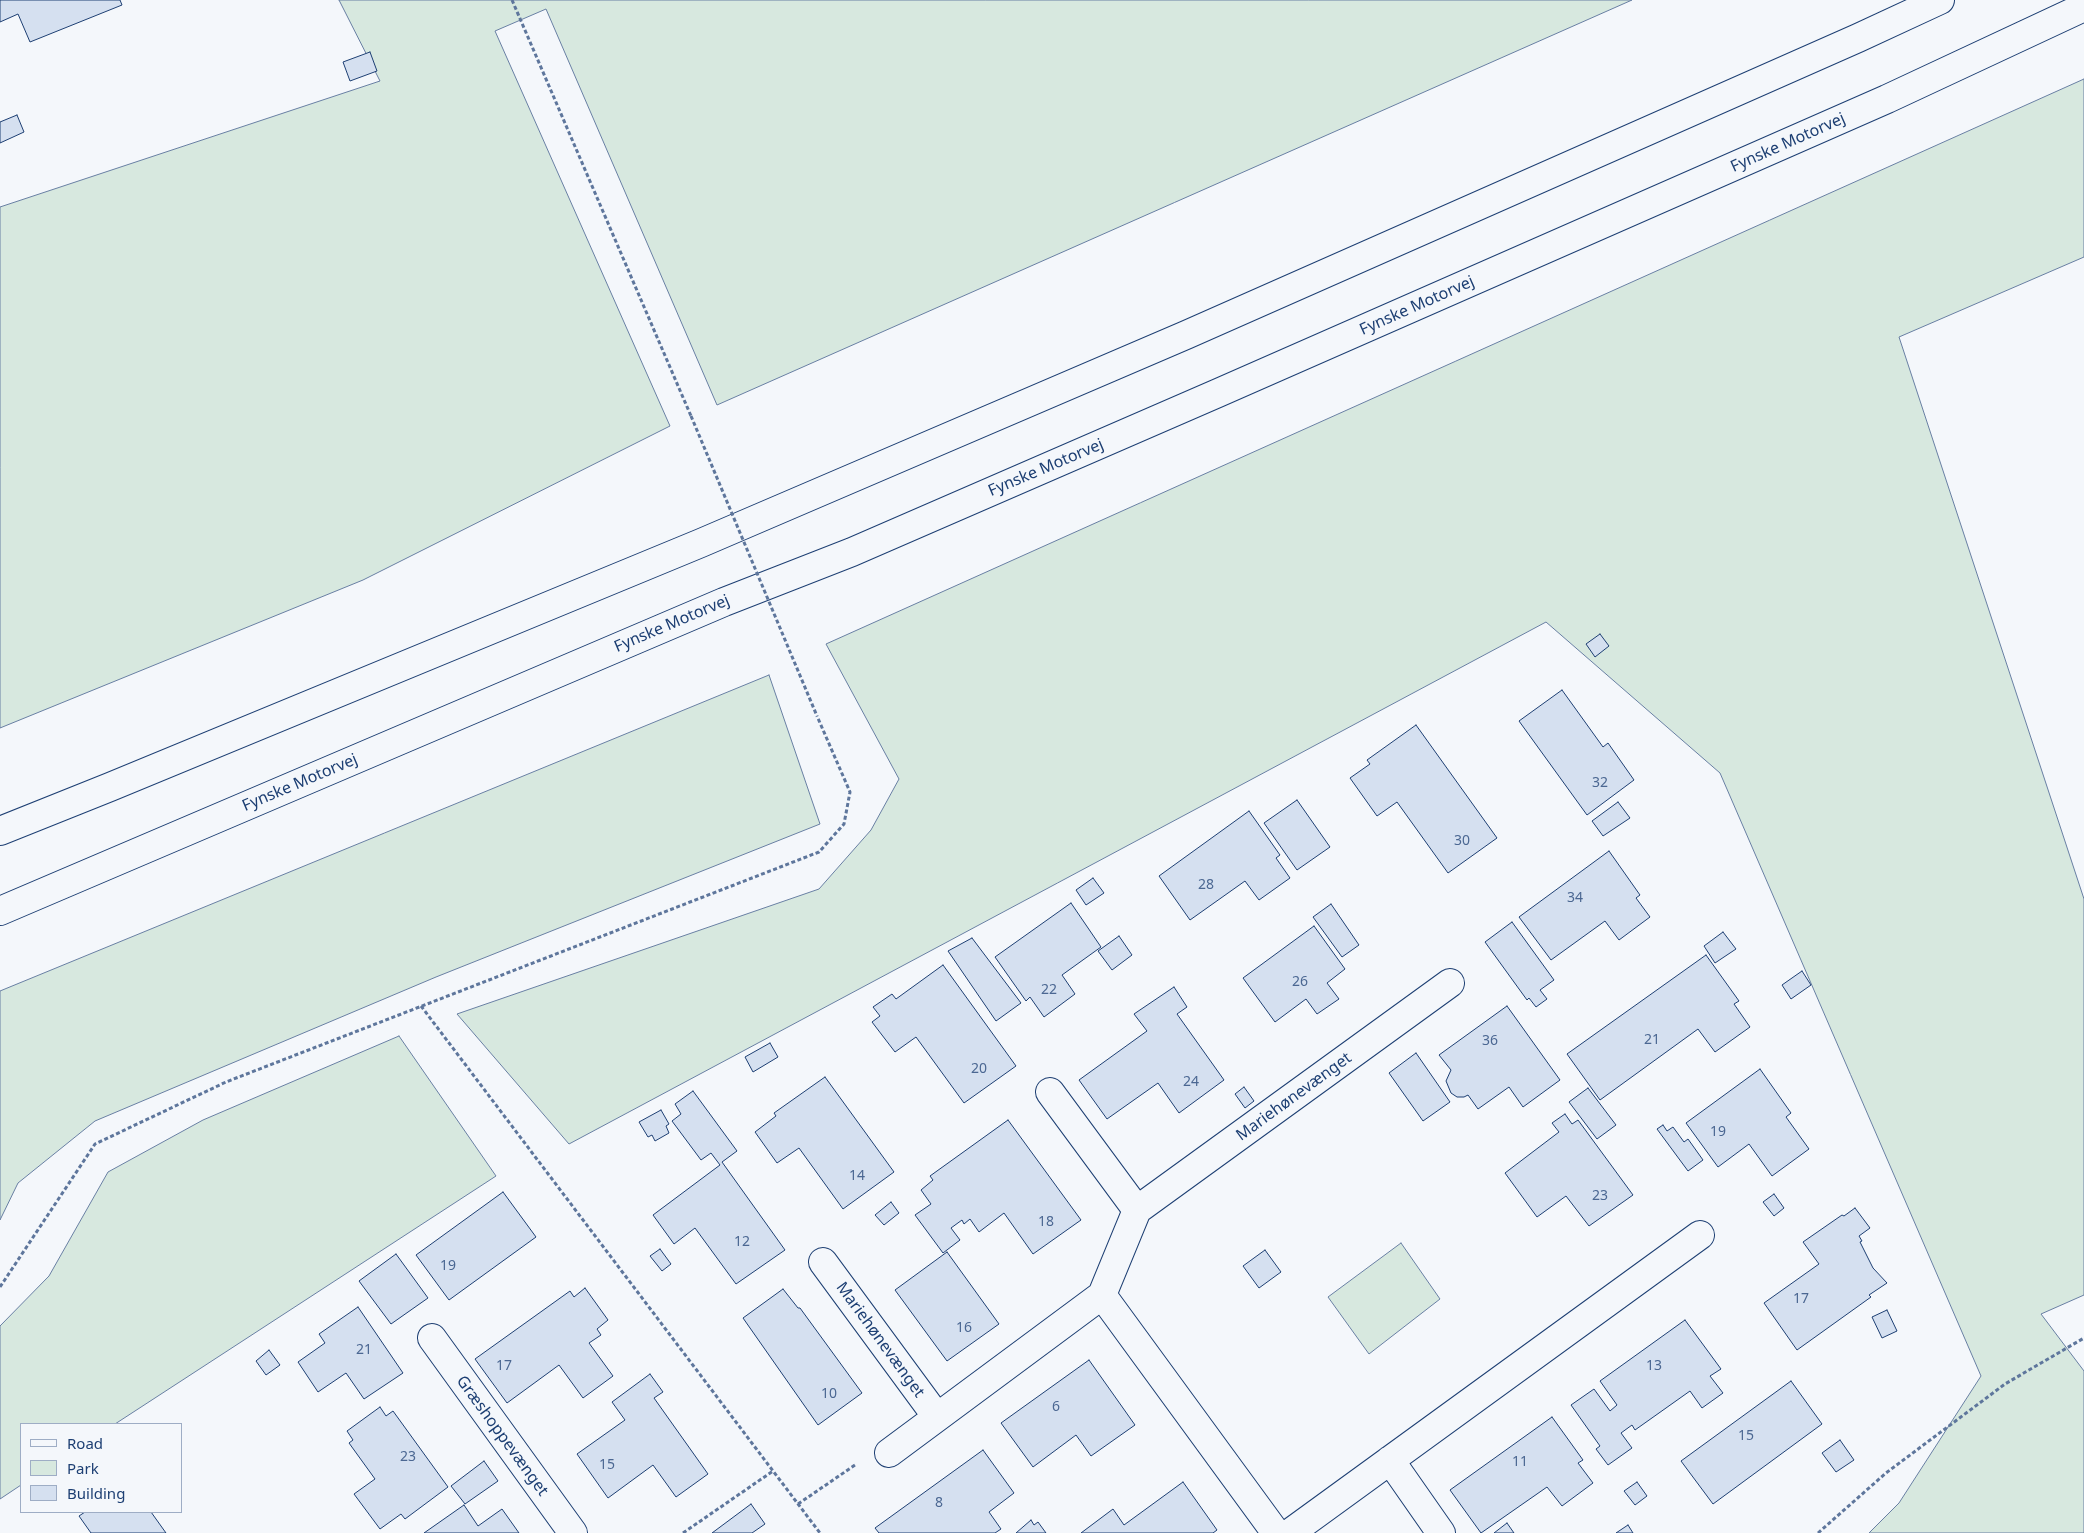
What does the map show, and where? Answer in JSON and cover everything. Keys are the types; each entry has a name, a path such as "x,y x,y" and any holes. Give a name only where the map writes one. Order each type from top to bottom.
{"main road":[{"path":"0,830 110,787 701,543 1177,339 1940,0"},
{"name":"Fynske Motorvej","path":"0,911 724,602 804,569 852,552 1887,99 2084,7"},
{"name":"Mariehønevænget","path":"1137,1210 1450,983"},
{"path":"889,1453 1102,1295 1137,1210 1050,1092"},
{"path":"1290,1533 1700,1234"},
{"name":"Mariehønevænget","path":"823,1262 937,1417"},
{"path":"1102,1295 1276,1533"},
{"name":"Græshoppevænget","path":"432,1338 573,1533"},
{"path":"1390,1460 1441,1533"}],"path":[{"path":"0,1287 95,1144 226,1082 819,852 844,824 850,792 512,0"},
{"path":"421,1006 820,1533"},
{"path":"1818,1533 1886,1473 2005,1384 2084,1338"},
{"path":"798,1504 878,1449 889,1453"},
{"path":"683,1533 773,1471"}],"green space":[{"path":"339,0 1632,0 717,405 546,9 495,31 670,426 363,580 0,728 0,207 380,81"},
{"path":"2084,79 2084,257 1899,337 2084,899 2084,1295 2041,1314 2084,1371 2084,1533 1869,1533 1899,1503 1981,1376 1720,773 1546,622 569,1144 457,1014 819,889 871,830 899,779 826,644"},
{"path":"769,675 820,824 436,977 95,1121 18,1183 0,1220 0,991"},
{"path":"399,1036 496,1176 117,1423 20,1423 20,1486 0,1499 0,1326 49,1276 108,1172 203,1120"},
{"path":"1401,1243 1440,1299 1369,1354 1328,1297"}],"building":[{"path":"0,0 120,0 122,5 30,42 18,14 0,22"},
{"path":"370,52 377,71 350,81 343,62"},
{"path":"17,115 24,132 0,143 0,122"},
{"path":"1600,634 1609,646 1595,657 1586,644"},
{"path":"1562,690 1603,747 1608,743 1634,780 1587,815 1519,721"},
{"path":"1416,725 1497,838 1448,873 1397,802 1377,816 1350,778 1370,764 1367,760"},
{"path":"1297,800 1330,847 1297,870 1264,823"},
{"path":"1618,802 1630,818 1603,836 1592,821"},
{"path":"1249,811 1280,855 1276,858 1290,878 1259,900 1245,881 1190,920 1159,876"},
{"path":"1609,851 1640,895 1636,898 1650,917 1619,940 1605,921 1551,960 1519,917"},
{"path":"1093,878 1104,893 1086,905 1076,890"},
{"path":"1071,903 1101,947 1062,975 1075,994 1044,1017 1030,997 1026,1001 995,957"},
{"path":"1331,904 1359,945 1342,957 1313,917"},
{"path":"1512,922 1554,980 1540,990 1547,999 1536,1007 1529,998 1527,1000 1485,942"},
{"path":"1314,926 1345,969 1327,983 1339,999 1317,1014 1306,999 1275,1022 1243,978"},
{"path":"1723,932 1736,949 1715,963 1704,946"},
{"path":"1119,936 1132,955 1112,970 1098,951"},
{"path":"972,938 1021,1003 996,1021 948,951"},
{"path":"1706,955 1739,1001 1734,1004 1750,1027 1715,1052 1698,1029 1600,1100 1567,1054"},
{"path":"943,965 1016,1066 964,1103 916,1037 895,1052 872,1022 880,1016 873,1007 892,994 896,999"},
{"path":"1802,971 1811,985 1791,999 1782,985"},
{"path":"1174,987 1187,1007 1177,1014 1224,1080 1179,1113 1158,1083 1107,1119 1079,1080 1147,1031 1134,1014"},
{"path":"1507,1006 1560,1080 1523,1107 1509,1087 1478,1109 1468,1095 1457,1097 1451,1093 1446,1081 1451,1070 1439,1055"},
{"path":"770,1043 778,1057 753,1072 745,1057"},
{"path":"1416,1053 1450,1102 1423,1121 1389,1073"},
{"path":"1760,1069 1791,1113 1786,1117 1809,1149 1772,1176 1749,1144 1718,1167 1686,1123"},
{"path":"825,1077 894,1172 843,1209 799,1148 777,1163 755,1132 776,1116 774,1113"},
{"path":"1244,1087 1254,1101 1245,1108 1235,1094"},
{"path":"1588,1088 1616,1125 1597,1139 1569,1102"},
{"path":"693,1091 737,1151 722,1162 785,1250 736,1284 695,1228 674,1244 653,1215 720,1165 711,1153 701,1160 672,1121 681,1114 675,1104"},
{"path":"661,1110 669,1124 666,1126 669,1133 655,1141 652,1135 648,1137 639,1122"},
{"path":"1565,1114 1572,1124 1578,1120 1633,1195 1589,1226 1566,1196 1537,1217 1505,1173 1559,1132 1552,1123"},
{"path":"1008,1120 1081,1220 1033,1254 1004,1213 979,1232 970,1219 964,1224 962,1220 951,1228 960,1240 943,1253 915,1215 931,1204 921,1190 933,1180 930,1176"},
{"path":"1663,1125 1667,1131 1673,1127 1684,1142 1688,1139 1703,1160 1688,1171 1657,1129"},
{"path":"503,1192 536,1237 449,1300 416,1255"},
{"path":"1774,1194 1784,1208 1774,1216 1763,1202"},
{"path":"891,1202 899,1213 884,1225 875,1215"},
{"path":"1855,1208 1870,1228 1859,1236 1862,1241 1860,1242 1873,1268 1887,1283 1869,1295 1871,1297 1797,1350 1764,1303 1819,1264 1803,1242"},
{"path":"660,1249 671,1264 662,1271 650,1256"},
{"path":"1265,1250 1281,1272 1259,1288 1243,1266"},
{"path":"947,1252 999,1324 947,1361 895,1290"},
{"path":"396,1254 428,1298 391,1324 359,1281"},
{"path":"585,1288 608,1320 597,1329 601,1335 589,1343 613,1376 583,1398 559,1365 507,1403 475,1359 570,1291 574,1297"},
{"path":"783,1289 800,1308 862,1393 818,1425 743,1318"},
{"path":"358,1307 403,1373 364,1399 346,1373 318,1392 298,1362 325,1343 319,1334"},
{"path":"1887,1310 1897,1331 1882,1338 1872,1317"},
{"path":"1685,1320 1721,1369 1710,1376 1723,1393 1702,1408 1690,1391 1635,1430 1632,1425 1621,1433 1632,1448 1608,1465 1596,1449 1600,1446 1571,1405 1594,1389 1610,1411 1617,1405 1600,1381"},
{"path":"269,1350 280,1365 266,1375 256,1361"},
{"path":"1089,1360 1135,1425 1091,1456 1076,1435 1033,1467 1001,1423"},
{"path":"650,1374 663,1392 654,1398 708,1474 676,1497 653,1465 608,1498 577,1454 625,1420 612,1402"},
{"path":"1791,1381 1822,1424 1713,1504 1681,1461"},
{"path":"380,1407 386,1416 393,1411 448,1487 405,1519 401,1514 380,1529 354,1494 375,1479 349,1443 353,1440 347,1431"},
{"path":"1552,1417 1583,1460 1578,1463 1593,1483 1562,1506 1547,1487 1481,1533 1450,1490"},
{"path":"1840,1440 1854,1460 1836,1472 1822,1453"},
{"path":"983,1450 1014,1493 989,1512 1001,1529 995,1533 879,1533 875,1528"},
{"path":"484,1461 498,1481 465,1504 451,1486"},
{"path":"1183,1482 1217,1530 1213,1533 1081,1533 1113,1509 1124,1525"},
{"path":"1637,1482 1647,1496 1635,1505 1624,1491"},
{"path":"751,1504 765,1524 752,1533 712,1533"},
{"path":"464,1505 478,1526 502,1509 519,1533 424,1533"},
{"path":"84,1513 152,1513 166,1533 91,1533 79,1516"},
{"path":"1031,1520 1034,1525 1038,1522 1046,1533 1016,1533"},
{"path":"1507,1523 1514,1533 1494,1533"},
{"path":"1628,1525 1633,1533 1616,1533"}]}
